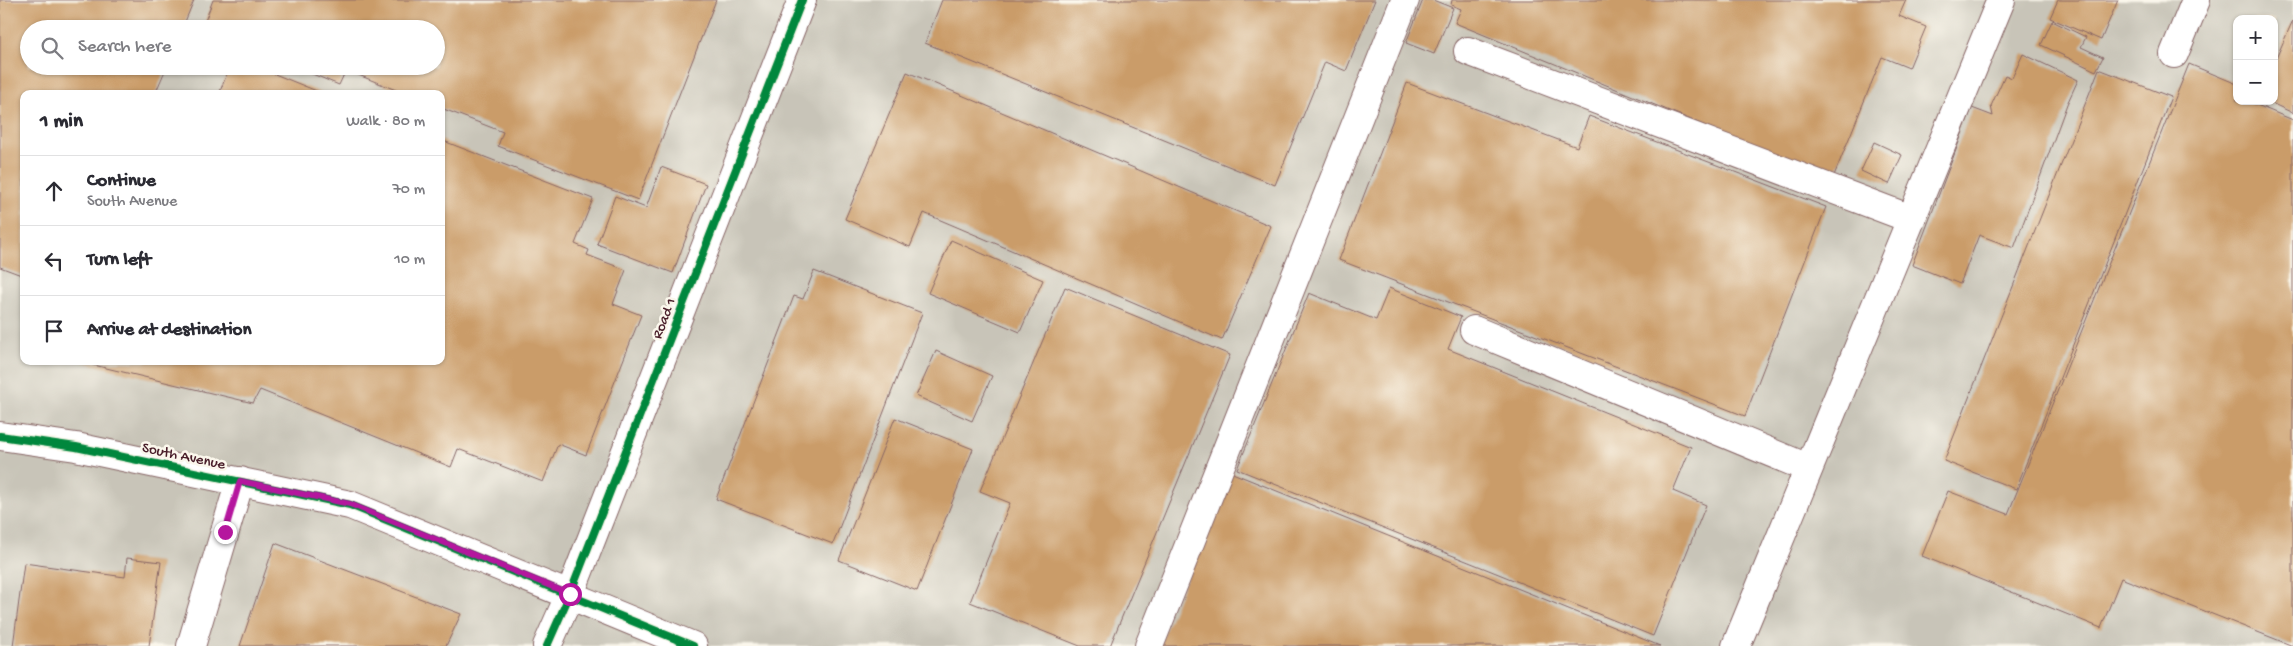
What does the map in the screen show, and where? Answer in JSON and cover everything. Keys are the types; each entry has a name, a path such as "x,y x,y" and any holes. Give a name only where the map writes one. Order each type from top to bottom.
{"street":[{"name":"Road 1","path":"547,646 570,594 802,0"},
{"path":"1149,646 1405,0"},
{"path":"1736,646 2001,0"},
{"path":"2174,54 2196,0"},
{"path":"1468,51 1910,219"},
{"path":"1474,330 1808,468"},
{"name":"South Avenue","path":"0,436 76,447 350,504 693,646"},
{"path":"191,646 240,481"}],"shaded area":[{"path":"0,0 2293,0 2293,646 0,646"}],"building":[{"path":"0,0 194,0 186,20 20,20 20,75 163,75 157,90 20,90 20,274 0,267"},
{"path":"213,0 716,0 638,200 498,146 503,132 445,110 445,90 396,90 358,75 445,75 445,20 205,20"},
{"path":"942,0 1375,0 1346,71 1325,62 1275,185 925,43"},
{"path":"1423,0 1433,0 1453,8 1434,54 1406,43"},
{"path":"1452,0 1906,0 1899,16 1926,27 1909,68 1882,57 1833,178 1455,23 1461,9 1451,5"},
{"path":"2058,0 2118,0 2101,40 2050,18"},
{"path":"2293,20 2293,113 2276,105 2278,105 2278,54"},
{"path":"2052,21 2086,37 2081,47 2103,57 2096,71 2041,45"},
{"path":"2023,54 2078,80 2067,104 2014,248 1979,235 1960,284 1912,265 1972,108 1993,116 1991,106 2005,75 2012,78"},
{"path":"2189,64 2233,82 2233,105 2257,105 2293,120 2293,646 2121,578 2101,628 1922,556 1948,491 2008,514"},
{"path":"2099,69 2171,97 2016,489 1944,461"},
{"path":"907,72 1271,226 1222,340 924,213 910,247 845,219"},
{"path":"226,75 277,75 314,90 221,90"},
{"path":"315,75 344,75 339,85"},
{"path":"1407,83 1577,147 1589,116 1826,207 1745,416 1339,260"},
{"path":"445,142 593,199 575,244 589,250 587,255 626,270 613,304 641,315 586,455 558,444 543,482 458,449 451,467 260,390 253,403 94,365 445,365"},
{"path":"1874,142 1902,155 1889,184 1861,171"},
{"path":"661,167 706,184 673,273 597,244 615,196 646,208"},
{"path":"951,240 1043,280 1020,332 928,293"},
{"path":"814,271 922,313 833,544 716,499 794,296 803,299"},
{"path":"1065,287 1230,355 1110,646 1080,646 970,602 1010,503 980,491"},
{"path":"1389,288 1461,317 1448,349 1691,447 1673,491 1706,505 1653,636 1237,469 1309,293 1376,320"},
{"path":"936,351 992,376 972,421 916,396"},
{"path":"895,418 973,449 917,591 839,560"},
{"path":"1230,472 1660,646 1159,646"},
{"path":"275,543 461,614 446,646 240,646"},
{"path":"127,558 161,562 149,646 13,646 24,563 125,577"}],"cycle path":[{"path":"547,646 570,594 802,0"},
{"path":"0,436 76,447 350,505 693,646"}],"route":[{"path":"225,532 240,481 350,504 570,594"}]}
